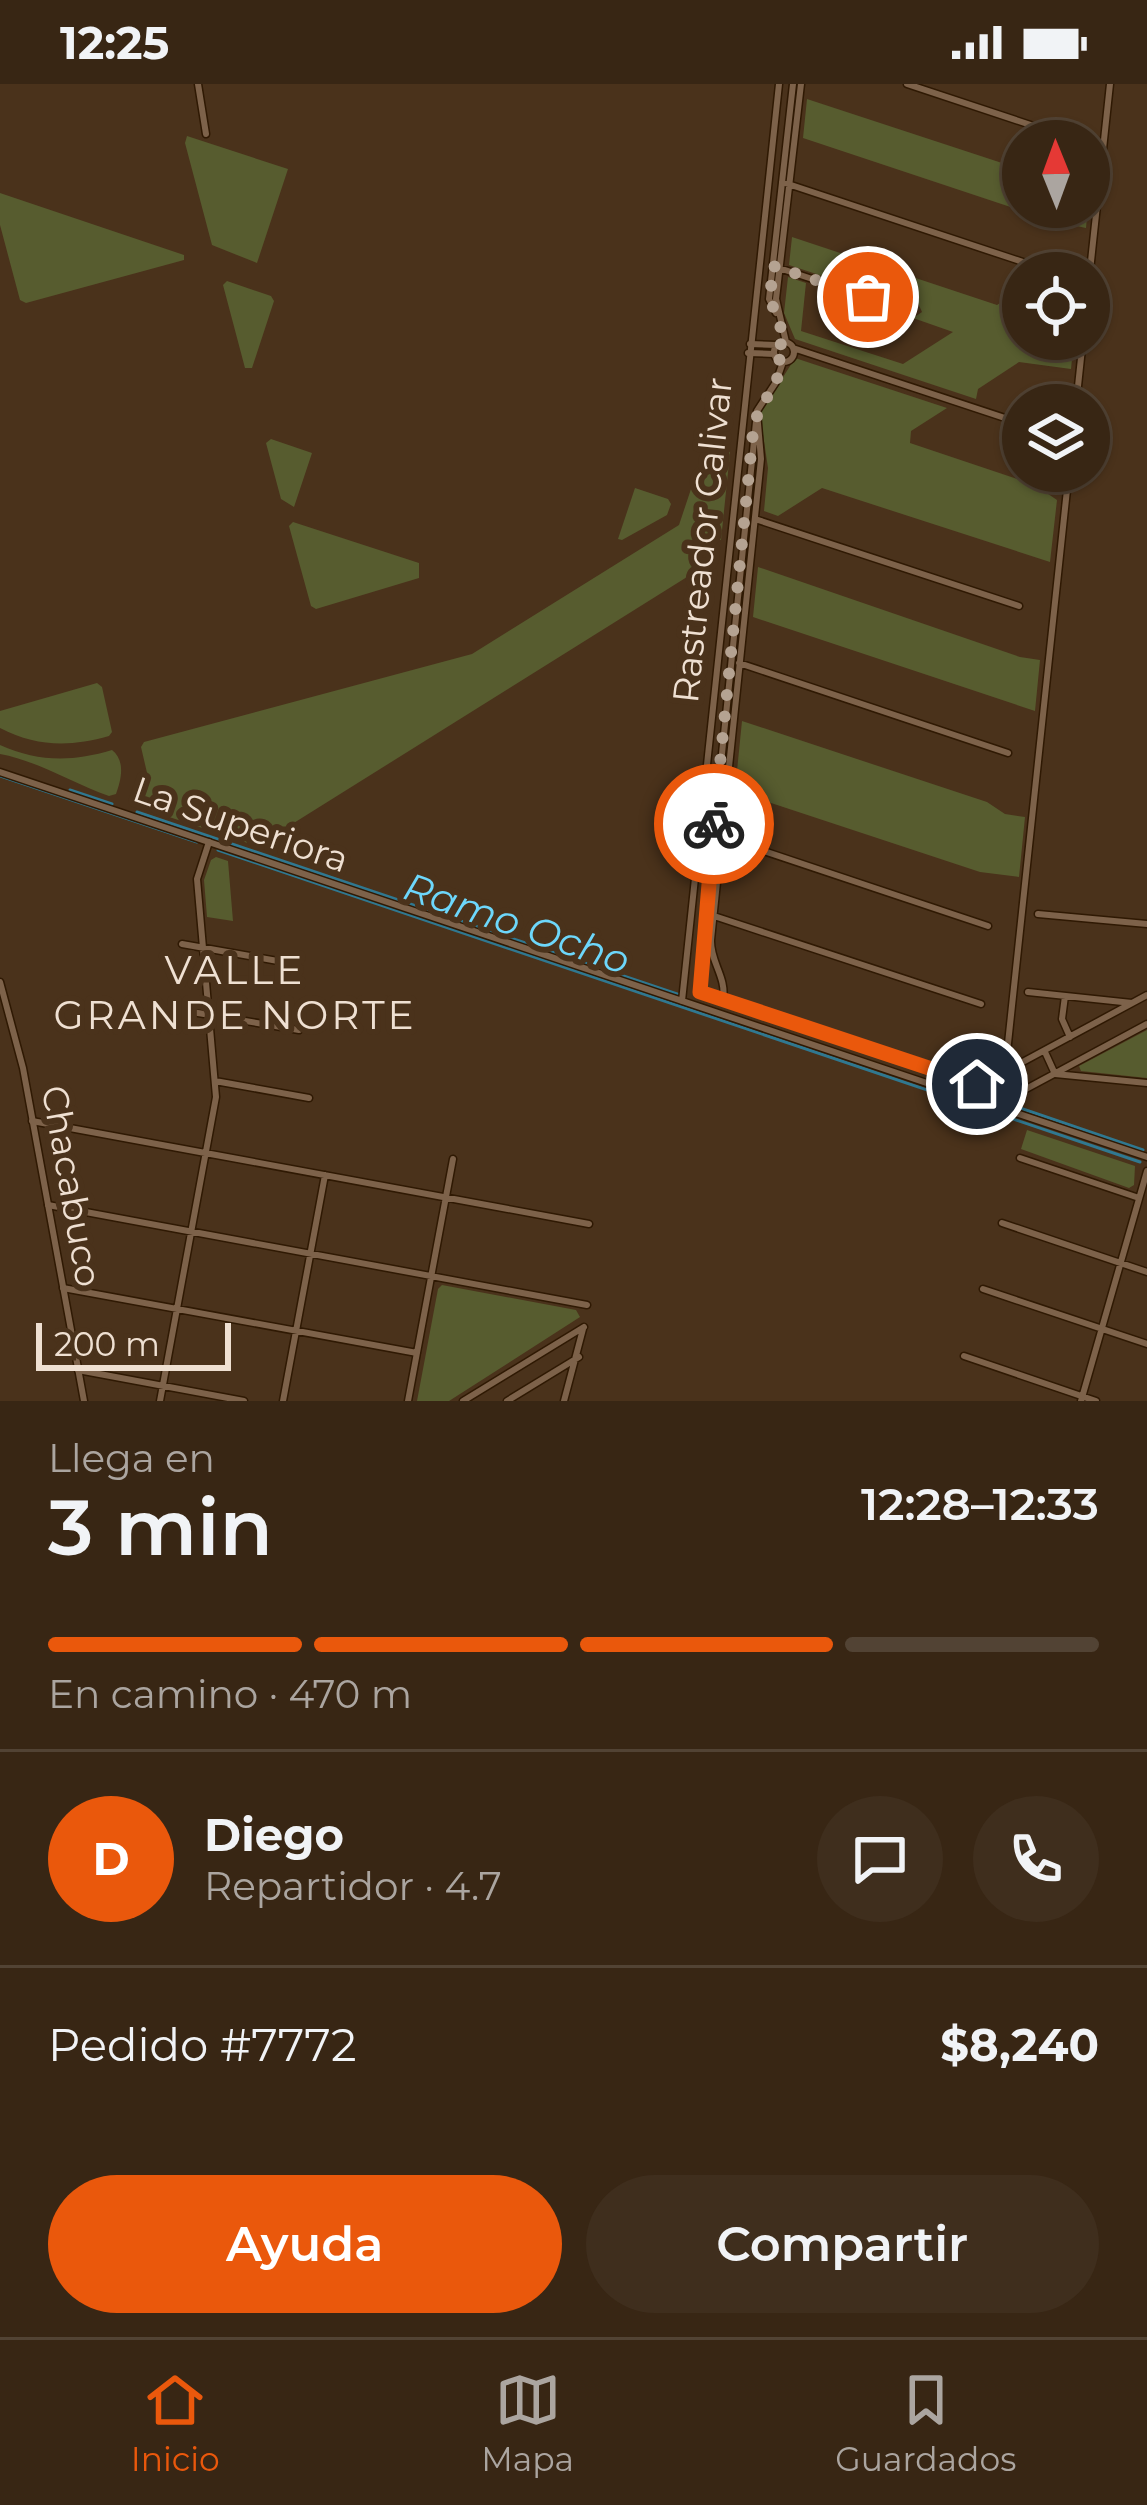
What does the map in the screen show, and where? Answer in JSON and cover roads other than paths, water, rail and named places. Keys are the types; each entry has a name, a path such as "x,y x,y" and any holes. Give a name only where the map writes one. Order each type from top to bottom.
{"street":[{"path":"198,84 206,134"},
{"name":"Rastreador Calivar","path":"682,1001 779,84"},
{"path":"797,84 776,267 783,362 757,412 718,836 698,988 703,994 977,1084"},
{"path":"907,84 1016,120"},
{"path":"1092,252 1110,84"},
{"path":"786,183 1002,255"},
{"path":"776,267 912,312"},
{"path":"749,348 782,347 1002,417"},
{"path":"782,347 792,358 783,362"},
{"path":"1005,1111 1005,1072 1067,492"},
{"path":"750,517 1019,606"},
{"path":"735,662 1008,753"},
{"name":"La Superiora","path":"0,772 1147,1156"},
{"path":"718,836 988,926"},
{"path":"160,1401 216,1097 196,879 209,842"},
{"path":"709,914 710,954 724,984 723,1000"},
{"path":"709,914 981,1004"},
{"path":"1038,914 1147,924"},
{"path":"182,944 289,963"},
{"name":"Chacabuco","path":"0,982 32,1121 84,1401"},
{"path":"1028,992 1133,1003"},
{"path":"1005,1072 1147,995"},
{"path":"1066,996 1062,1019 1070,1037"},
{"path":"186,1011 299,1030"},
{"path":"1005,1111 1010,1096 1147,1024"},
{"path":"1044,1051 1055,1074"},
{"path":"1055,1074 1147,1083"},
{"path":"214,1082 309,1098"},
{"path":"32,1121 589,1224"},
{"path":"1020,1158 1139,1198"},
{"path":"408,1401 453,1159"},
{"path":"1082,1399 1147,1171"},
{"path":"283,1401 325,1175"},
{"path":"48,1205 587,1305"},
{"path":"1002,1223 1147,1272"},
{"path":"63,1288 417,1353"},
{"path":"983,1289 1147,1344"},
{"path":"463,1401 584,1327 564,1401"},
{"path":"964,1356 1096,1401"},
{"path":"507,1401 579,1357"},
{"path":"78,1370 244,1401"}],"waterway":[{"name":"Ramo Ocho","path":"0,776 197,842"},
{"path":"70,790 112,804"},
{"path":"137,812 680,995"},
{"name":"Ramo Ocho","path":"218,850 1140,1162"},
{"path":"1014,1106 1143,1150"}],"district":[{"name":"VALLE GRANDE NORTE","path":"235,992"}]}
